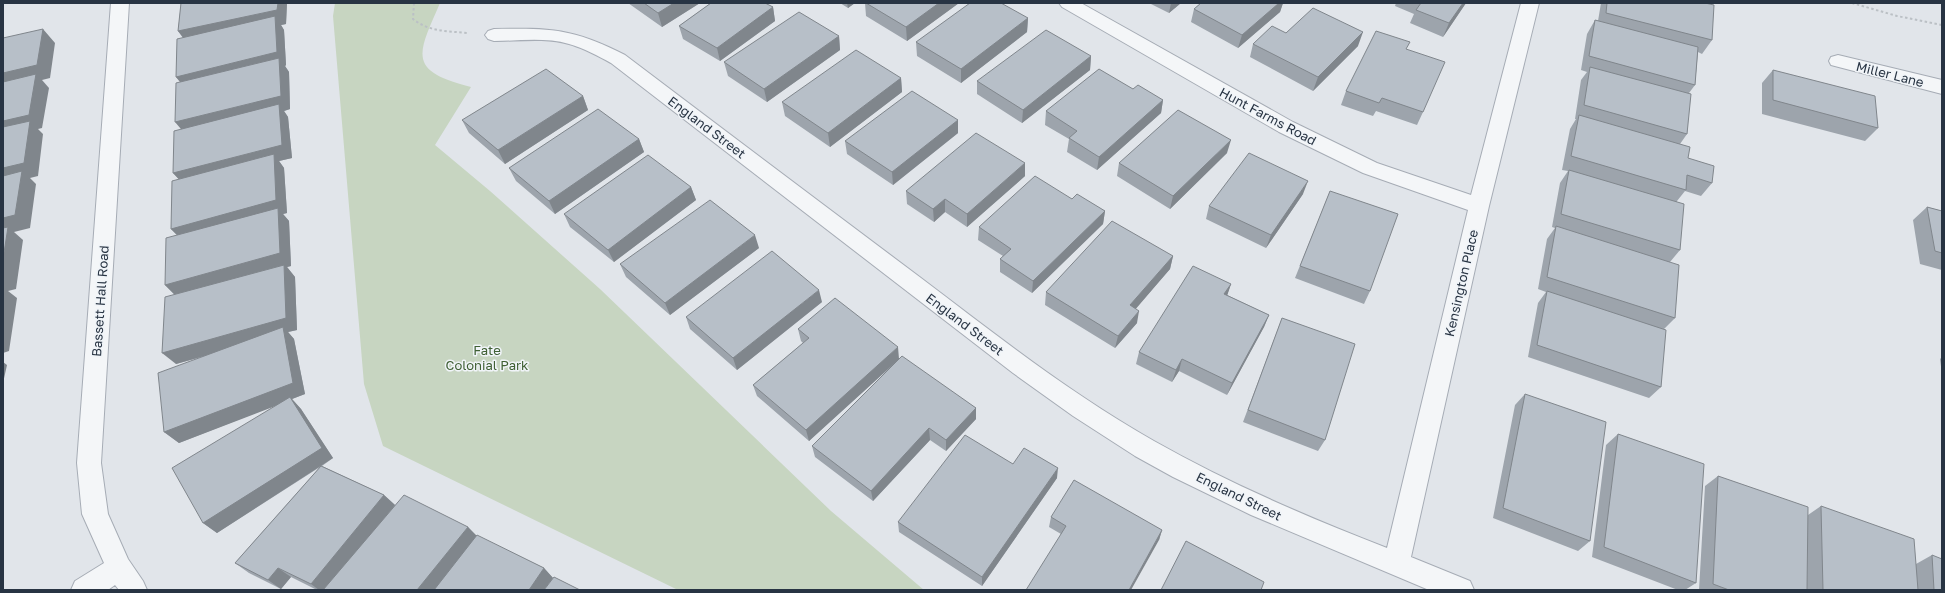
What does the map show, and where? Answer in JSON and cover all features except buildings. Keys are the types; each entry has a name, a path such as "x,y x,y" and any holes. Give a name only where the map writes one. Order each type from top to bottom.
{"street":[{"name":"Bassett Hall Road","path":"120,3 89,462 95,514 119,568 134,590"},
{"name":"Hunt Farms Road","path":"1068,3 1286,127 1370,168 1479,206"},
{"name":"Kensington Place","path":"1396,564 1479,206 1530,3"},
{"name":"England Street","path":"494,35 542,34 566,37 591,45 618,59 986,340 1084,410 1144,448 1216,486 1281,517 1461,590"},
{"name":"Miller Lane","path":"1838,61 1942,87"},
{"path":"84,590 119,568"}],"path":[{"path":"414,3 413,18 419,25 428,29 494,35"},
{"path":"1852,3 1897,16 1942,24"}],"green space":[{"name":"Fate Colonial Park","path":"335,3 440,3 426,35 423,48 423,58 427,67 436,74 450,81 471,87 435,145 490,191 600,289 831,511 924,590 678,590 383,446 364,384 333,16"}]}
